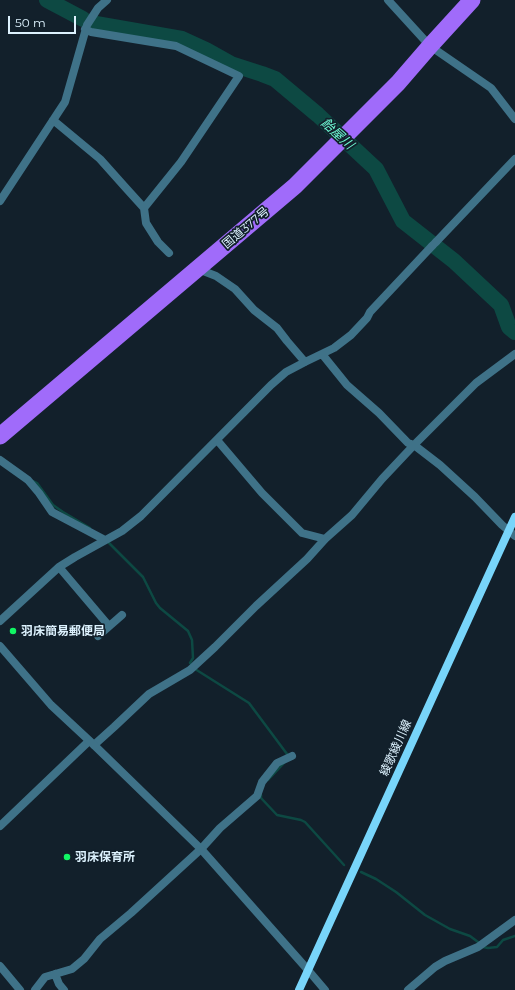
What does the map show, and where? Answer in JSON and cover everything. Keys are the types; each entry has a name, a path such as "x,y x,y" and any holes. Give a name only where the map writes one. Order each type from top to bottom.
{"highway":[{"name":"国道377号","path":"0,436 295,186 398,83 472,0"}],"main road":[{"name":"綾歌綾川線","path":"300,990 512,533 515,517"}],"street":[{"path":"0,200 54,120 64,102 85,29 98,8 107,0"},
{"path":"388,0 430,46 491,88 515,119"},
{"path":"85,29 91,32 176,46 239,76 181,162 144,208"},
{"path":"54,120 100,159 144,208 146,223 158,242 170,253"},
{"path":"0,621 59,567 122,530 141,516 271,385 286,372 334,348 351,335 367,318 370,312 515,159"},
{"path":"198,269 216,276 235,289 254,310 277,328 305,362"},
{"path":"322,354 347,385 379,413 408,444 414,445 440,465 512,533"},
{"path":"0,826 92,743 114,727 149,694 190,670 307,559 325,539 352,515 382,479 476,383 515,354"},
{"path":"217,440 262,493 302,533 325,539"},
{"path":"0,460 28,480 52,512 105,540"},
{"path":"59,567 109,626"},
{"path":"98,636 122,615"},
{"path":"0,646 51,705 201,849 325,990"},
{"path":"35,990 45,977 72,969 84,959 100,939 131,913 201,849 220,828 257,796 262,782 277,762 289,757"},
{"path":"408,990 435,967 481,945 515,920"},
{"path":"0,966 20,990"},
{"path":"55,974 59,984 64,990"}],"waterway":[{"name":"飴屋川","path":"47,0 83,19"},
{"name":"飴屋川","path":"96,24 182,39 231,64 275,79 318,115 376,169 403,221 454,261 501,305 509,327 515,332"},
{"path":"33,481 37,483 53,505 90,528"},
{"path":"109,543 143,577 160,608 188,631 192,640 193,658 190,663"},
{"path":"195,669 249,703 287,754 287,757"},
{"path":"268,780 284,763"},
{"path":"261,795 261,798 277,815 305,822 344,865"},
{"path":"361,872 376,879 396,892 425,915 450,929 470,936 483,947 497,947 503,940 515,936"}],"place":[{"name":"羽床簡易郵便局","path":"13,631"},
{"name":"羽床保育所","path":"67,857"}]}
